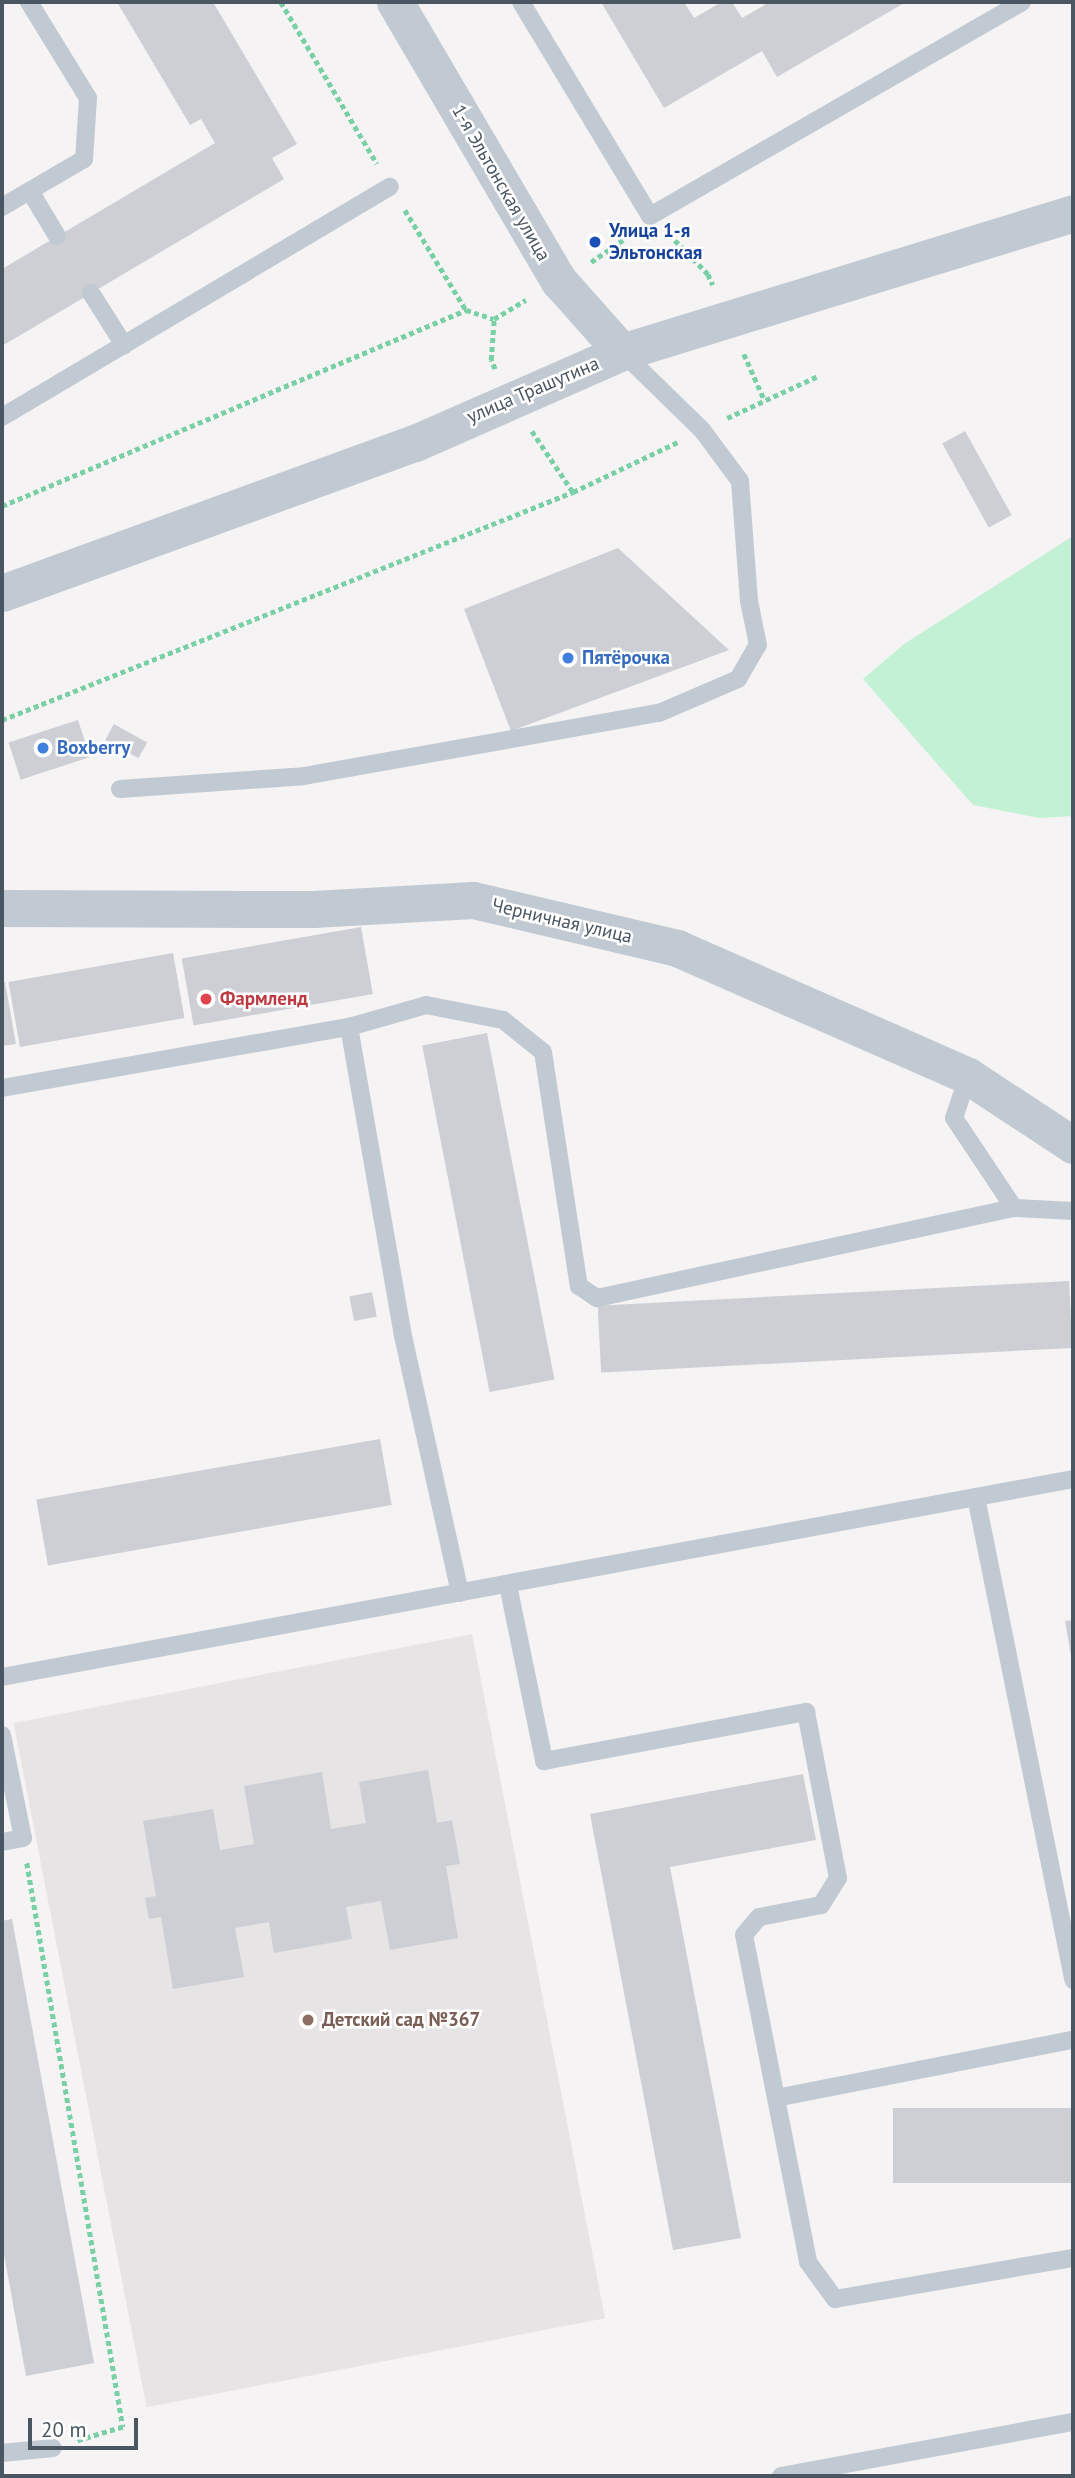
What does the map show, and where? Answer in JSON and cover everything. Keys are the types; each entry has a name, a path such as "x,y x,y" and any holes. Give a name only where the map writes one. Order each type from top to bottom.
{"street":[{"name":"1-я Эльтонская улица","path":"395,2 559,281 622,352"},
{"name":"улица Трашутина","path":"2,593 415,443 622,352 1073,213"},
{"name":"Черничная улица","path":"2,908 313,909 473,901 677,948 968,1076 1073,1145"}],"lane":[{"path":"2,207 84,159 88,98 29,2"},
{"path":"521,2 650,216 1022,2"},
{"path":"2,417 390,187"},
{"path":"30,191 57,236"},
{"path":"91,293 124,345"},
{"path":"120,789 304,776 591,726 659,713 738,679 758,645 749,601 740,481 702,430 622,352"},
{"path":"2,1087 349,1027 426,1005 503,1020 543,1052 579,1286 597,1298 1014,1208 1073,1211"},
{"path":"349,1027 403,1336 460,1593"},
{"path":"968,1076 954,1118 1014,1208"},
{"path":"2,1676 1073,1479"},
{"path":"976,1497 1073,1980"},
{"path":"508,1585 544,1761 806,1712 838,1878 821,1905 759,1917 744,1935 808,2262 835,2299 1073,2258"},
{"path":"2,1735 23,1838 2,1842"},
{"path":"776,2098 1073,2040"},
{"path":"781,2476 1073,2422"},
{"path":"2,2453 53,2448"}],"path":[{"path":"281,2 390,187 467,310 494,319"},
{"path":"2,506 467,310"},
{"path":"2,720 573,492"},
{"path":"23,1838 123,2427 53,2448"}],"shaded area":[{"name":"Детский сад №367","path":"472,1634 605,2318 147,2407 14,1723"}],"green space":[{"path":"1073,536 1073,816 1039,818 973,805 863,679 904,644"}],"building":[{"path":"117,2 213,2 297,144 272,158 284,179 2,346 2,269 215,143 201,119 190,125"},
{"path":"601,2 684,2 694,18 722,2 732,2 742,18 770,2 906,2 777,77 762,51 664,108"},
{"path":"965,431 1012,515 989,528 942,444"},
{"path":"618,548 729,650 511,731 464,609"},
{"path":"78,720 90,757 21,780 9,743"},
{"path":"114,724 147,742 139,758 105,740"},
{"path":"361,927 373,994 194,1026 182,959"},
{"path":"173,953 184,1018 20,1047 9,982"},
{"path":"5,982 16,1044 2,1046 2,983"},
{"path":"487,1033 554,1380 490,1392 422,1046"},
{"path":"1069,1281 1073,1348 601,1373 598,1306"},
{"path":"372,1292 377,1317 354,1321 349,1296"},
{"path":"380,1439 392,1505 48,1566 36,1500"},
{"path":"1073,1620 1073,1662 1072,1662 1065,1621"},
{"path":"428,1770 437,1823 452,1820 460,1864 446,1866 458,1938 390,1950 381,1901 346,1907 352,1939 274,1953 269,1922 235,1928 244,1977 173,1989 161,1917 149,1919 145,1898 156,1896 143,1821 213,1809 220,1850 254,1844 244,1786 322,1772 331,1829 366,1823 359,1782"},
{"path":"803,1774 816,1840 670,1867 741,2238 673,2250 590,1814"},
{"path":"12,1919 94,2363 26,2376 2,2243 2,1921"},
{"path":"893,2108 1073,2108 1073,2183 893,2183"}],"place":[{"name":"Улица 1-я Эльтонская","path":"595,242"},
{"name":"Пятёрочка","path":"568,658"},
{"name":"Boxberry","path":"43,748"},
{"name":"Фармленд","path":"206,999"},
{"name":"Детский сад №367","path":"308,2020"}]}
